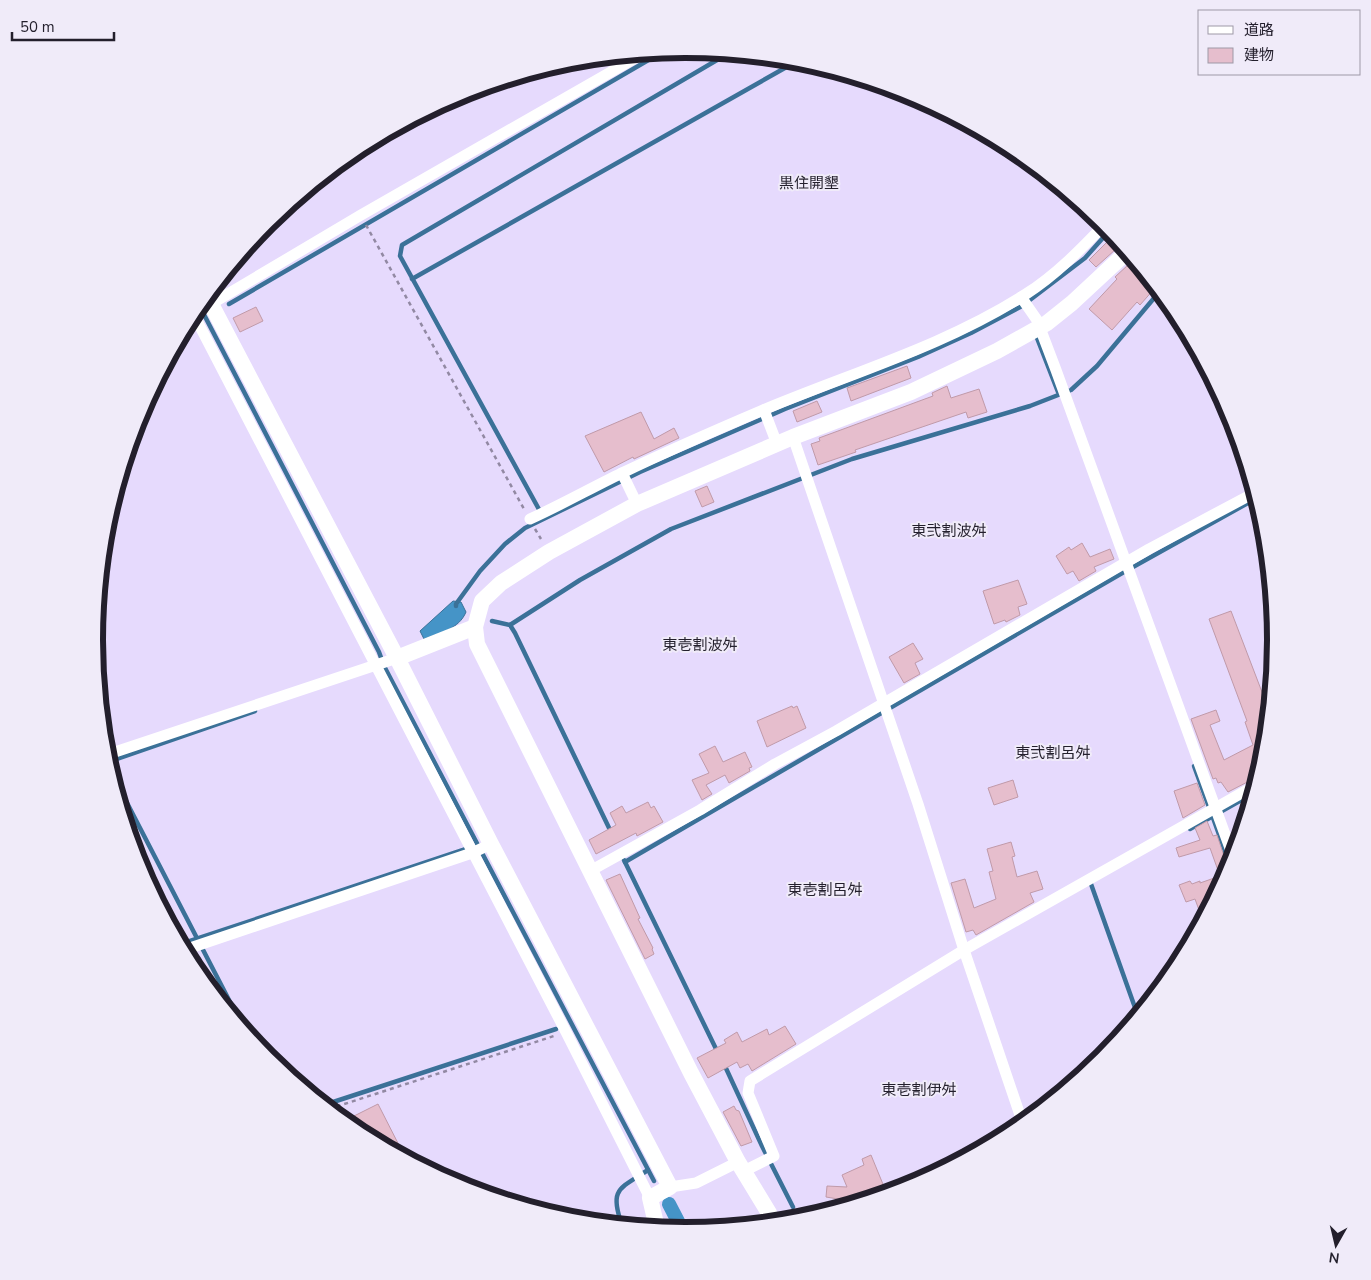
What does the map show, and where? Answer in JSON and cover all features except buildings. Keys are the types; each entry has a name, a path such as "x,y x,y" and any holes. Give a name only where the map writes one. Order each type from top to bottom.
{"street":[{"path":"216,295 361,215 632,60"},
{"path":"538,515 1024,302 1068,262 1099,230"},
{"path":"771,1216 741,1167 691,1073 477,644 475,627 482,601 501,583 549,552 637,504 793,437 911,392 997,351 1039,328 1072,304 1123,256"},
{"path":"211,302 477,849 575,1029 670,1187"},
{"path":"1024,302 1037,320 1063,388 1126,567 1230,847"},
{"path":"198,321 385,662 477,849"},
{"path":"766,414 777,444"},
{"path":"793,437 918,804 1020,1116"},
{"path":"624,477 637,504"},
{"path":"590,871 653,837 775,764 886,709 1250,496"},
{"path":"114,752 385,662 475,627"},
{"path":"650,1198 670,1187 696,1183 774,1156 748,1093 750,1081 966,953 1217,812 1248,791"},
{"path":"194,946 477,849"},
{"path":"575,1029 650,1198 655,1221"}],"path":[{"path":"367,227 538,515"},
{"path":"194,946 209,976"},
{"path":"337,1106 575,1029"}],"water":[{"path":"453,601 461,602 466,612 463,618 448,630 424,639 420,631"}],"waterway":[{"path":"229,304 650,59"},
{"path":"541,513 400,256 402,245 719,59"},
{"path":"412,279 787,67"},
{"path":"456,606 480,571 505,544 525,528 640,472 785,409 918,357 971,333 1022,306 1085,258 1105,236"},
{"path":"510,625 580,580 671,529 852,459 1030,406 1071,390 1097,366 1156,296"},
{"path":"203,313 379,652 384,666 654,1181"},
{"path":"1037,338 1058,392"},
{"path":"625,862 1124,572 1251,501"},
{"path":"492,621 510,625 515,633 611,832"},
{"path":"115,759 255,711"},
{"path":"1194,766 1209,807"},
{"path":"1190,829 1246,797"},
{"path":"126,801 231,1005"},
{"path":"1212,815 1227,856"},
{"path":"188,942 469,848"},
{"path":"624,860 718,1053"},
{"path":"1091,884 1136,1009"},
{"path":"332,1102 556,1029"},
{"path":"724,1064 793,1207"},
{"path":"620,1219 616,1204 619,1191 648,1170"},
{"path":"669,1204 678,1222"}],"district":[{"name":"黒住開墾","path":"809,183"},
{"name":"東弐割波舛","path":"949,531"},
{"name":"東壱割波舛","path":"700,645"},
{"name":"東弐割呂舛","path":"1053,753"},
{"name":"東壱割呂舛","path":"825,890"},
{"name":"東壱割伊舛","path":"919,1090"}]}
